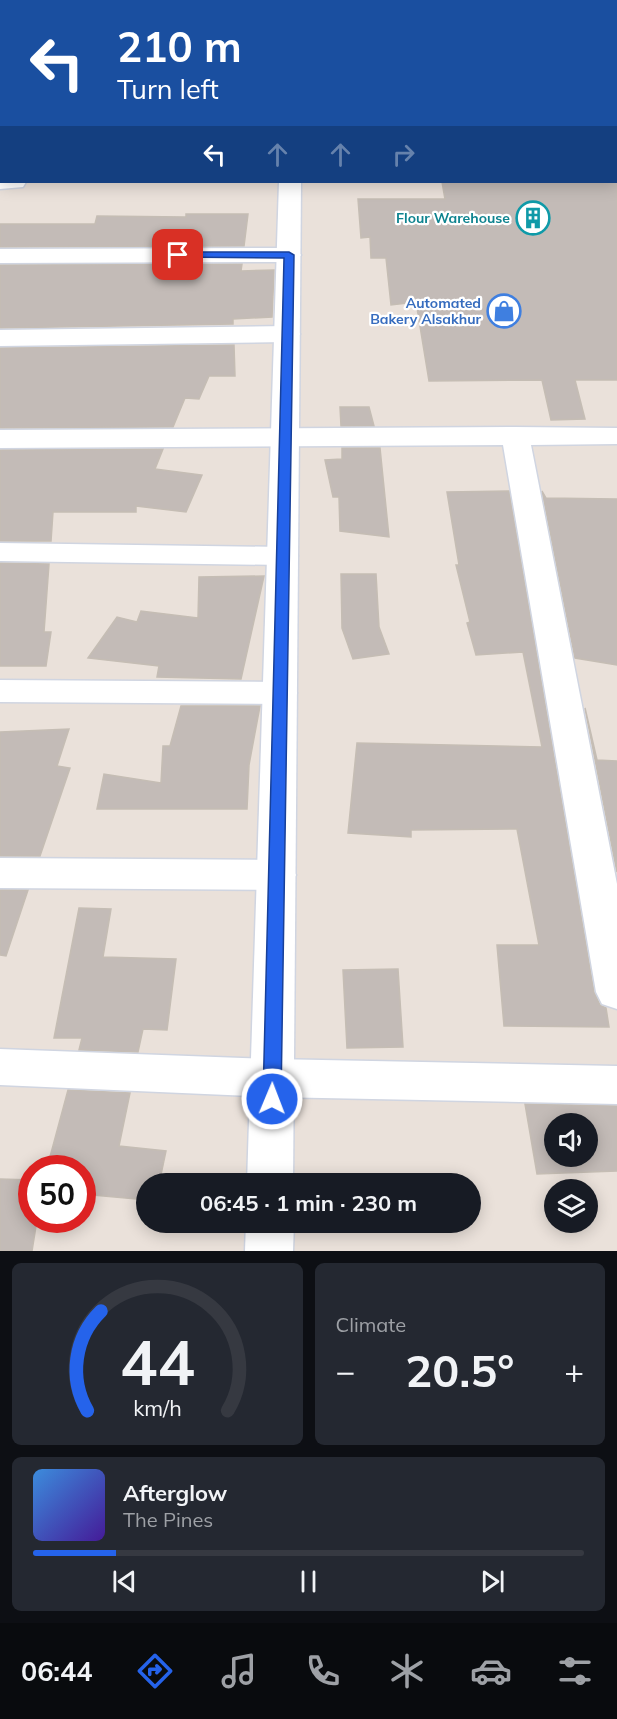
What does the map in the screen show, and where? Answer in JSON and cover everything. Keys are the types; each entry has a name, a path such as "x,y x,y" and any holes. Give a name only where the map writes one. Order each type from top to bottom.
{"street":[{"path":"270,1173 290,183"},
{"path":"0,256 289,255"},
{"path":"0,338 287,334"},
{"path":"514,435 617,992"},
{"path":"0,439 617,436"},
{"path":"0,552 282,556"},
{"path":"0,691 279,693"},
{"path":"0,873 276,875"},
{"path":"0,1067 272,1078 617,1085"},
{"path":"269,1251 270,1233"}],"building":[{"path":"442,183 617,183 617,380 575,380 585,419 551,420 542,380 429,381 416,302 391,305 386,258 371,258 370,237 361,238 358,199 445,199"},
{"path":"186,214 248,214 244,246 0,247 0,224 95,224 97,216 186,217"},
{"path":"242,264 241,271 274,270 272,317 233,319 233,324 0,328 0,265"},
{"path":"234,345 235,376 209,376 199,399 185,398 173,427 0,428 0,348"},
{"path":"340,407 369,407 374,426 341,426"},
{"path":"342,448 380,448 389,537 340,531 339,497 333,497 325,460 342,459"},
{"path":"163,449 155,469 202,475 186,512 136,506 136,512 53,512 51,541 0,541 0,450"},
{"path":"509,491 594,992 600,1005 606,1008 609,1027 504,1026 497,945 539,945 517,829 411,830 411,837 348,833 357,743 542,747 523,652 476,655 467,623 470,622 456,565 459,565 447,492"},
{"path":"542,491 546,498 617,499 617,665 575,658"},
{"path":"0,563 49,564 44,632 51,632 46,666 0,666"},
{"path":"341,574 376,574 379,627 389,654 353,659 342,628"},
{"path":"264,576 241,679 157,677 159,666 88,658 117,617 137,622 141,611 198,618 199,577"},
{"path":"181,706 260,706 249,765 247,809 97,809 104,774 161,783 163,746 170,746"},
{"path":"585,708 597,760 617,761 617,872"},
{"path":"69,729 57,766 70,768 40,856 0,856 0,732"},
{"path":"0,890 28,890 6,956 0,955"},
{"path":"79,908 111,909 103,957 176,959 167,1030 143,1029 138,1052 79,1050 82,1038 54,1038"},
{"path":"398,969 403,1047 347,1048 343,970"},
{"path":"68,1090 130,1093 119,1146 166,1151 161,1173 136,1173 136,1199 96,1195 96,1155 50,1155"},
{"path":"525,1104 617,1106 617,1171 537,1174"},
{"path":"0,1179 18,1180 18,1233 35,1233 32,1251 0,1251"}],"place":[{"name":"Flour Warehouse","path":"533,218"},
{"name":"Automated Bakery Alsakhur","path":"504,311"}],"route":[{"path":"178,255 289,255 272,1099"}]}
